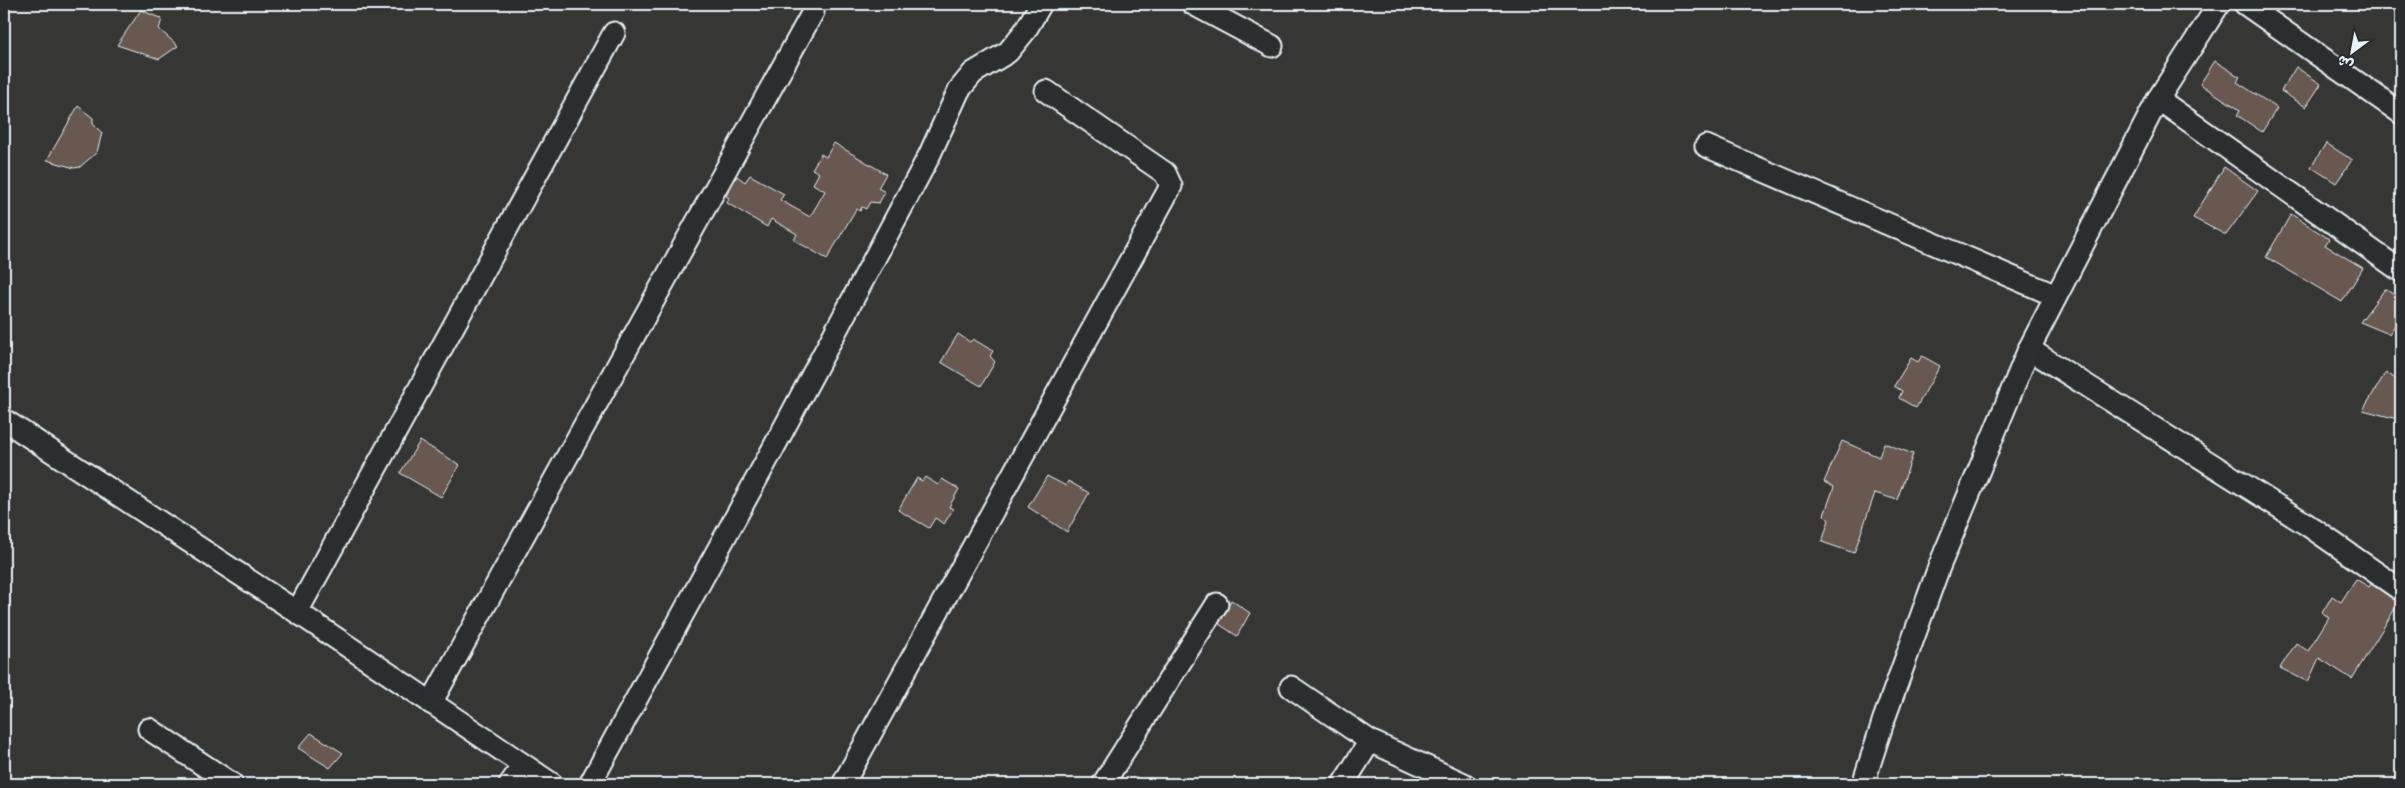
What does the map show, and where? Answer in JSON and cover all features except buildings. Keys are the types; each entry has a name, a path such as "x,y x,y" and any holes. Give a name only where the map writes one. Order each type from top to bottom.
{"street":[{"path":"590,784 774,447 928,156 959,90 973,73 1008,52 1026,31 1041,4"},
{"path":"1193,4 1272,46"},
{"path":"1863,784 1884,719 1939,567 2029,349 2158,99 2219,4"},
{"path":"2245,4 2401,113"},
{"path":"431,703 813,12"},
{"path":"297,612 614,33"},
{"path":"843,784 1171,186 1165,172 1046,91"},
{"path":"2158,99 2401,271"},
{"path":"1706,146 2056,296"},
{"path":"2029,349 2306,524 2401,590"},
{"path":"4,420 297,612 552,784"},
{"path":"1103,784 1217,604"},
{"path":"1291,687 1370,741 1464,784"},
{"path":"150,729 232,784"},
{"path":"1343,784 1370,741"},
{"path":"510,784 523,766"}]}
